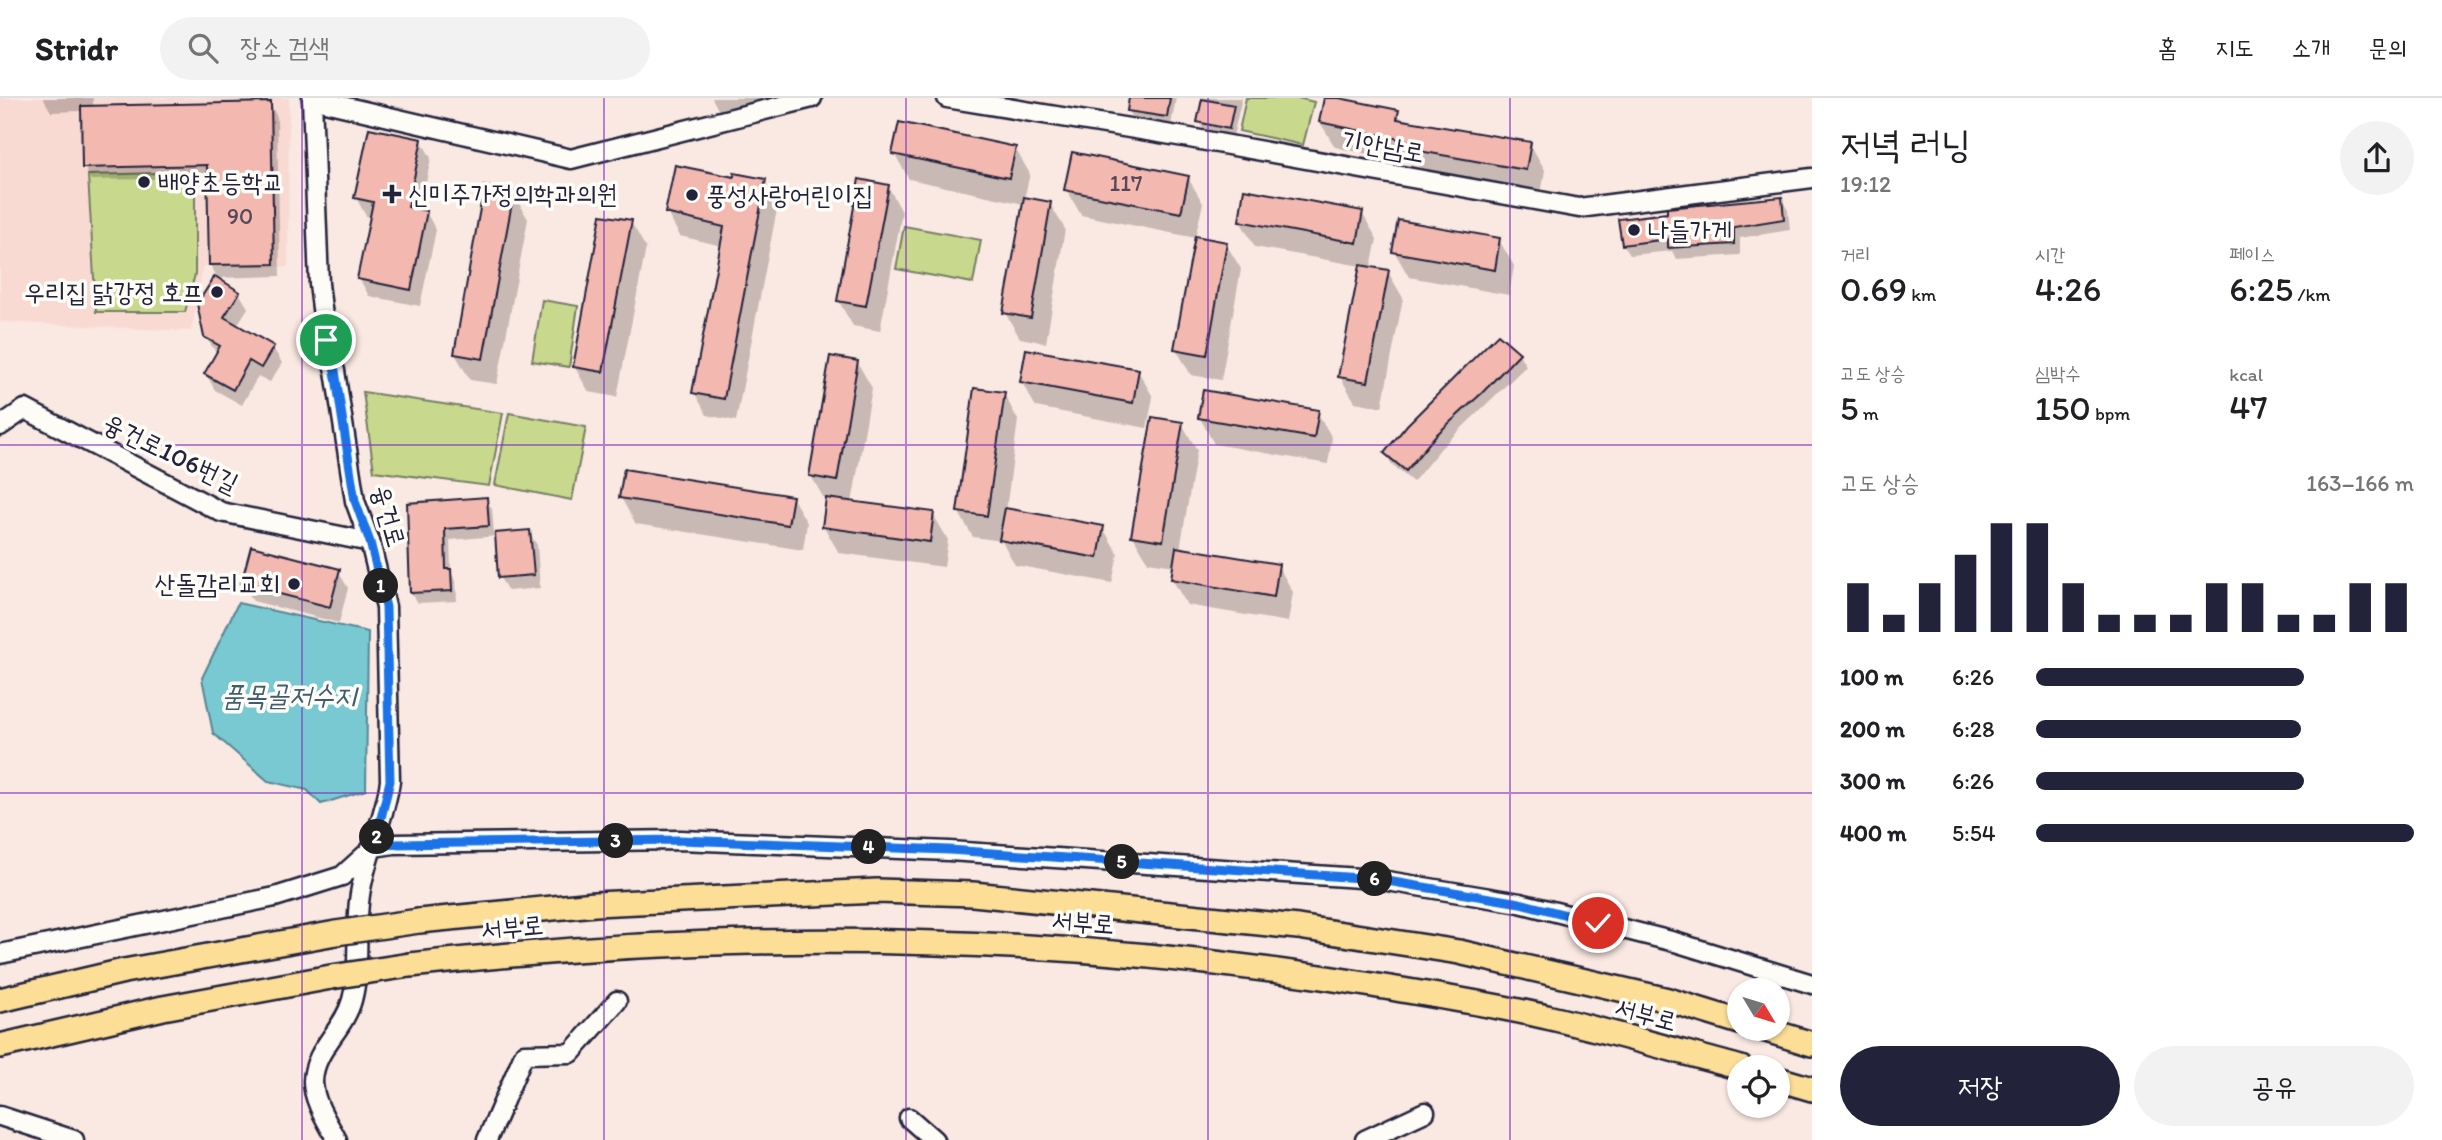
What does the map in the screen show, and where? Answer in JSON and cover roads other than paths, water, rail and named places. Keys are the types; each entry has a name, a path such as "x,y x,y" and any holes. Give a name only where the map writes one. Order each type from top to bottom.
{"main road":[{"name":"서부로","path":"0,1000 124,971 419,921 595,904 877,891 972,894 1298,928 1459,952 1668,1000 1727,1018"},
{"name":"서부로","path":"0,1046 176,1005 410,965 589,948 727,941 891,940 1057,948 1223,963 1410,992 1550,1018 1727,1064"},
{"path":"1790,1037 1812,1044"},
{"path":"1790,1083 1812,1089"}],"street":[{"path":"312,98 571,159 812,98"},
{"name":"융건로","path":"312,98 318,284 355,501 370,542 386,607 390,781 374,847 361,884 352,999 344,1022 327,1042 318,1059 313,1082 322,1112 337,1140"},
{"name":"기안남로","path":"947,98 1184,136 1579,208 1812,178"},
{"name":"융건로106번길","path":"0,426 25,409 221,512 370,542"},
{"path":"0,954 275,897 342,876 374,847 394,844 680,840 949,850 1375,879 1520,903 1675,942 1812,984"},
{"path":"487,1140 524,1054 571,1053 617,1001"},
{"path":"1364,1140 1425,1112"},
{"path":"0,1116 74,1140"},
{"path":"909,1118 934,1140"}],"water":[{"name":"품목골저수지","path":"238,603 368,632 366,790 321,804 307,790 268,781 213,733 202,678"}],"place":[{"name":"배양초등학교","path":"144,182"},
{"name":"신미주가정의학과의원","path":"392,194"},
{"name":"풍성사랑어린이집","path":"692,195"},
{"name":"나들가게","path":"1634,230"},
{"name":"우리집 닭강정 호프","path":"217,292"},
{"name":"산돌감리교회","path":"294,584"}]}
